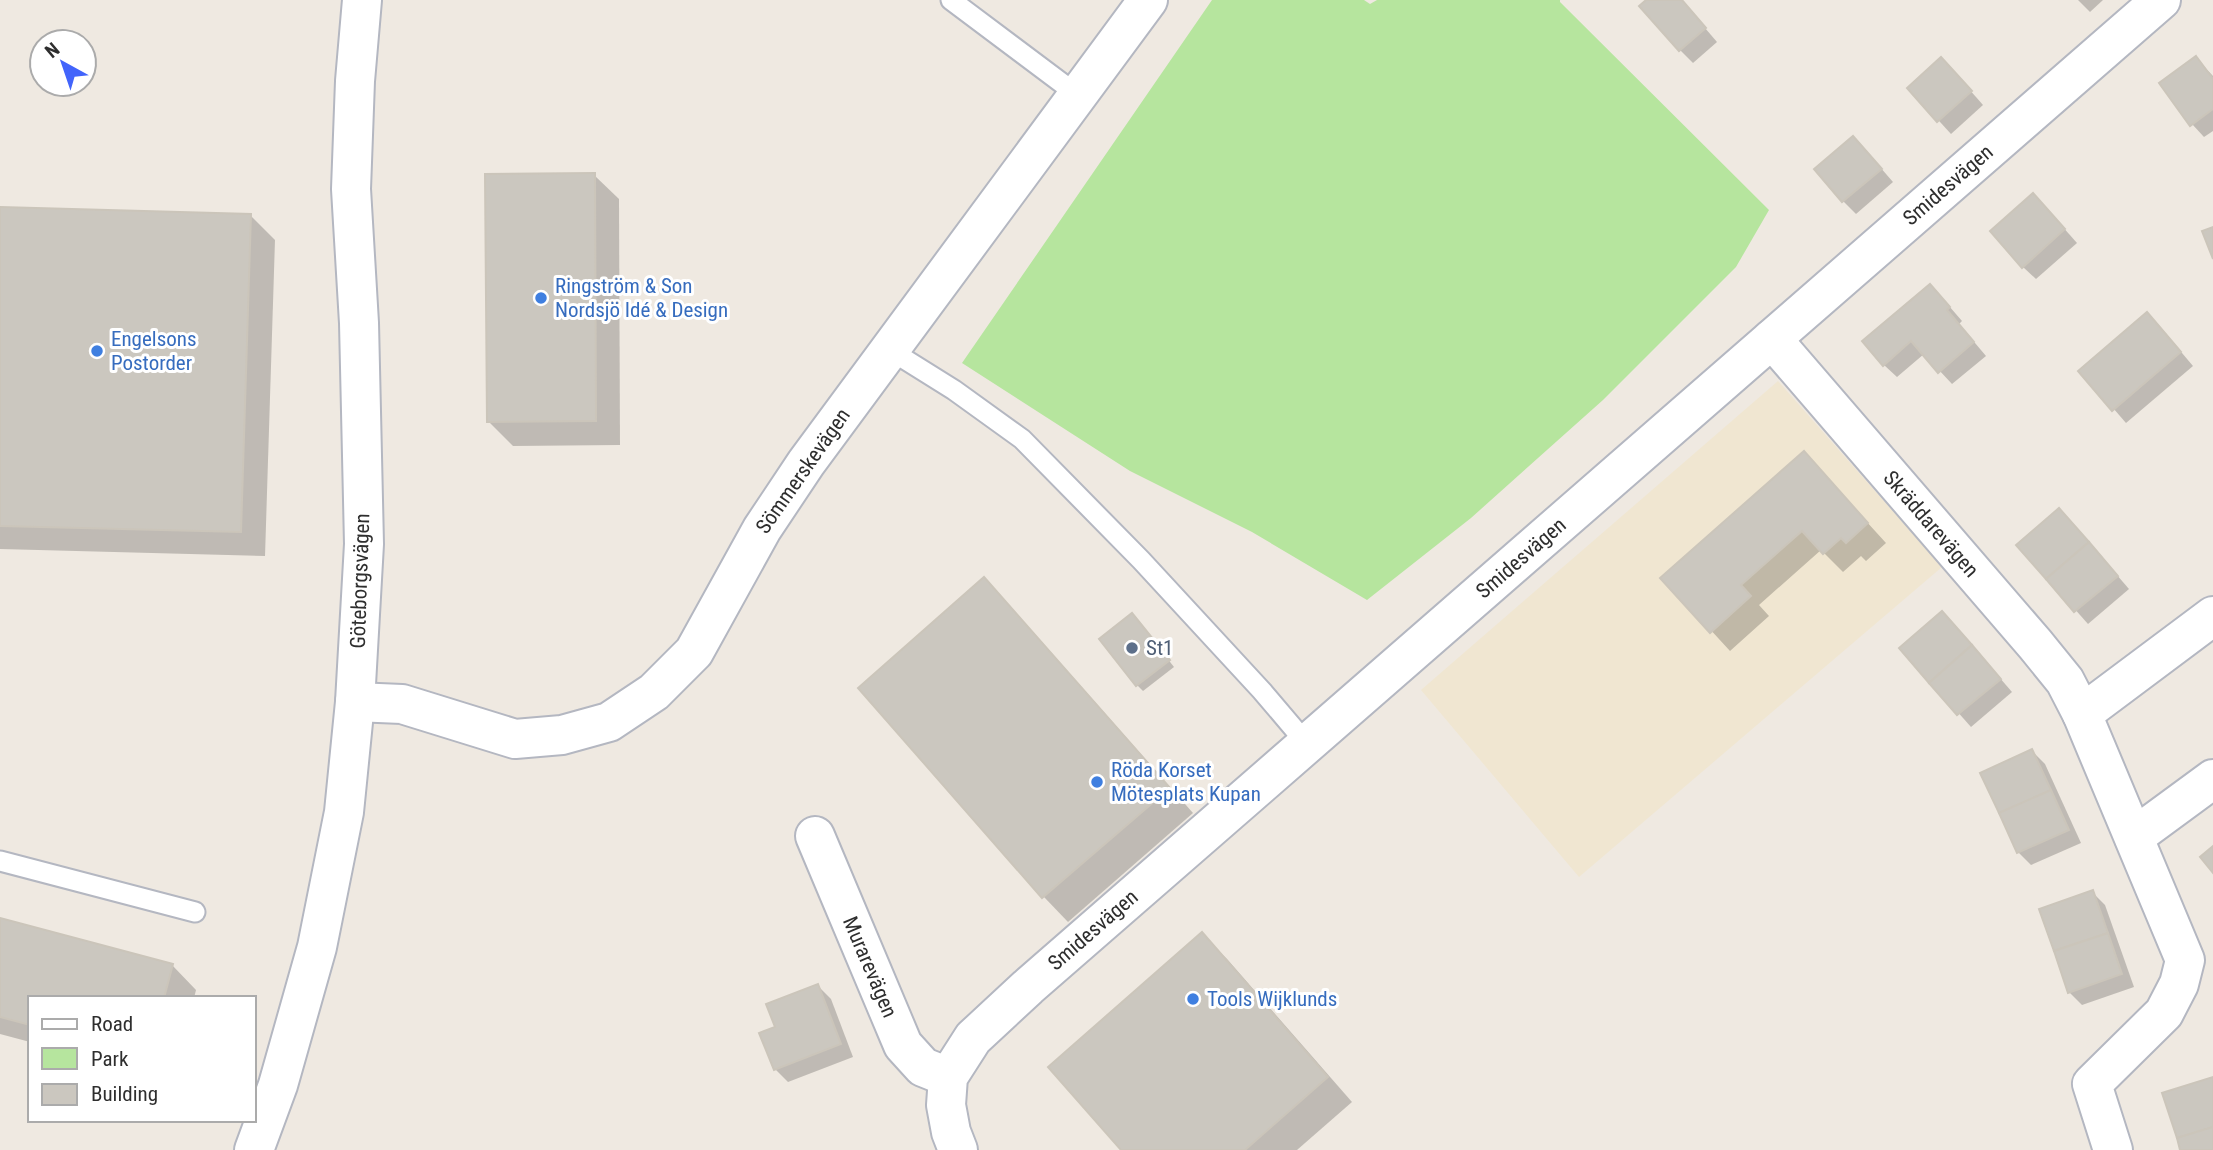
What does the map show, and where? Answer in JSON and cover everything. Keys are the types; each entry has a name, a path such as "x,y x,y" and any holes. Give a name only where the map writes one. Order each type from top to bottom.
{"street":[{"name":"Göteborgsvägen","path":"254,1150 278,1085 317,947 344,812 355,702 364,544 359,323 351,189 355,81 362,0"},
{"name":"Sömmerskevägen","path":"355,702 402,704 516,739 562,735 609,722 654,692 694,652 762,529 806,463 1148,0"},
{"name":"Smidesvägen","path":"948,1077 973,1038 1028,987 2161,0"},
{"name":"Skräddarevägen","path":"1772,339 2065,681 2082,714 2134,837 2185,960 2179,984 2164,1013 2092,1084 2113,1150"},
{"path":"2082,714 2213,616"},
{"path":"2134,837 2213,779"},
{"name":"Murarevägen","path":"815,836 902,1045 923,1067 948,1077"},
{"path":"948,1077 946,1105 951,1132 958,1150"}],"lane":[{"path":"951,0 1079,96"},
{"path":"890,350 954,390 1022,439 1141,560 1307,744"},
{"path":"0,860 195,912"}],"shaded area":[{"path":"1778,381 1942,567 1579,877 1421,690"}],"green space":[{"path":"1212,0 1364,0 1370,4 1377,0 1560,0 1769,210 1736,267 1603,400 1471,518 1367,600 1252,532 1130,471 962,363"}],"building":[{"path":"1646,0 1682,0 1706,28 1679,51 1639,6"},
{"path":"2196,56 2213,79 2213,109 2190,126 2159,83"},
{"path":"1941,57 1972,91 1937,122 1907,88"},
{"path":"1853,136 1882,169 1842,202 1814,169"},
{"name":"Ringström & Son Nordsjö Idé & Design","path":"595,173 596,421 487,422 485,174"},
{"path":"2033,193 2065,229 2022,268 1990,231"},
{"path":"0,207 251,214 241,532 0,526"},
{"path":"2213,227 2213,259 2202,231"},
{"path":"1930,284 1950,307 1947,310 1974,342 1938,373 1911,341 1883,366 1862,341"},
{"path":"2147,312 2181,352 2112,411 2078,371"},
{"path":"1804,451 1868,523 1846,543 1841,538 1823,554 1802,531 1741,585 1751,596 1710,633 1660,578"},
{"path":"2059,508 2089,542 2046,579 2016,545"},
{"path":"2089,542 2118,576 2074,612 2046,579"},
{"path":"984,577 1170,788 1042,898 858,688"},
{"path":"1942,611 1972,645 1929,683 1899,648"},
{"path":"1132,613 1170,660 1136,686 1099,639"},
{"path":"1972,645 2001,679 1957,715 1929,683"},
{"path":"2032,749 2051,790 1999,813 1980,773"},
{"path":"2051,790 2069,830 2017,853 1999,813"},
{"path":"2213,846 2213,873 2200,857"},
{"path":"2093,890 2108,933 2054,951 2039,909"},
{"path":"0,918 173,964 165,996 28,996 28,1024 0,1017"},
{"name":"Tools Wijklunds","path":"1202,932 1328,1077 1245,1150 1121,1150 1048,1067"},
{"path":"2108,933 2122,974 2068,993 2054,951"},
{"path":"818,984 841,1044 774,1070 759,1033 775,1027 766,1004"},
{"path":"2213,1077 2213,1127 2177,1138 2162,1093"},
{"path":"2213,1127 2213,1150 2180,1150 2177,1138"}],"place":[{"name":"Ringström & Son Nordsjö Idé & Design","path":"541,298"},
{"name":"Engelsons Postorder","path":"97,351"},
{"name":"St1","path":"1132,648"},
{"name":"Röda Korset Mötesplats Kupan","path":"1097,782"},
{"name":"Tools Wijklunds","path":"1193,999"}]}
